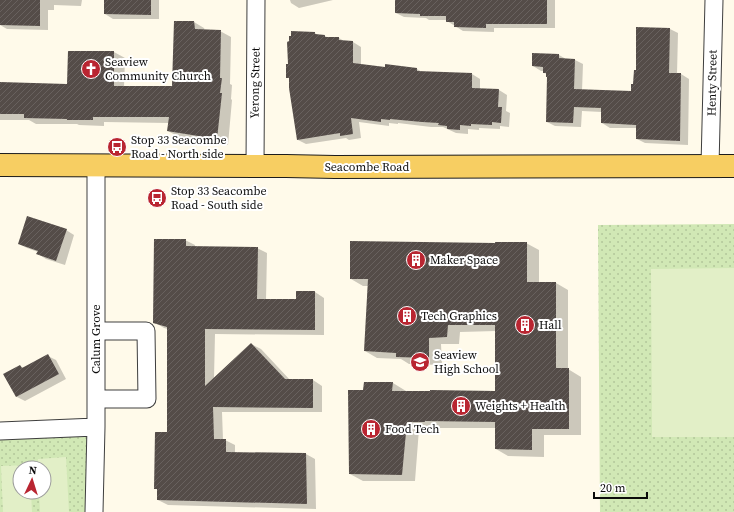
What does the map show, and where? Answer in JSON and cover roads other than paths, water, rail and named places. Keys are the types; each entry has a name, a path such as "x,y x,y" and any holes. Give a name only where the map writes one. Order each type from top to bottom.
{"main road":[{"name":"Seacombe Road","path":"0,165 351,167 734,166"}],"street":[{"name":"Yerong Street","path":"255,166 256,0"},
{"name":"Henty Street","path":"710,166 714,0"},
{"name":"Calum Grove","path":"94,512 96,426 96,166"},
{"path":"96,331 146,331 147,398 96,399"},
{"path":"0,431 96,426"}],"place":[{"name":"Seaview Community Church","path":"91,69"},
{"name":"Stop 33 Seacombe Road - North side","path":"117,147"},
{"name":"Stop 33 Seacombe Road - South side","path":"157,198"},
{"name":"Maker Space","path":"416,260"},
{"name":"Tech Graphics","path":"407,316"},
{"name":"Hall","path":"525,325"},
{"name":"Seaview High School","path":"420,362"},
{"name":"Weights + Health","path":"461,406"},
{"name":"Food Tech","path":"371,429"}]}
